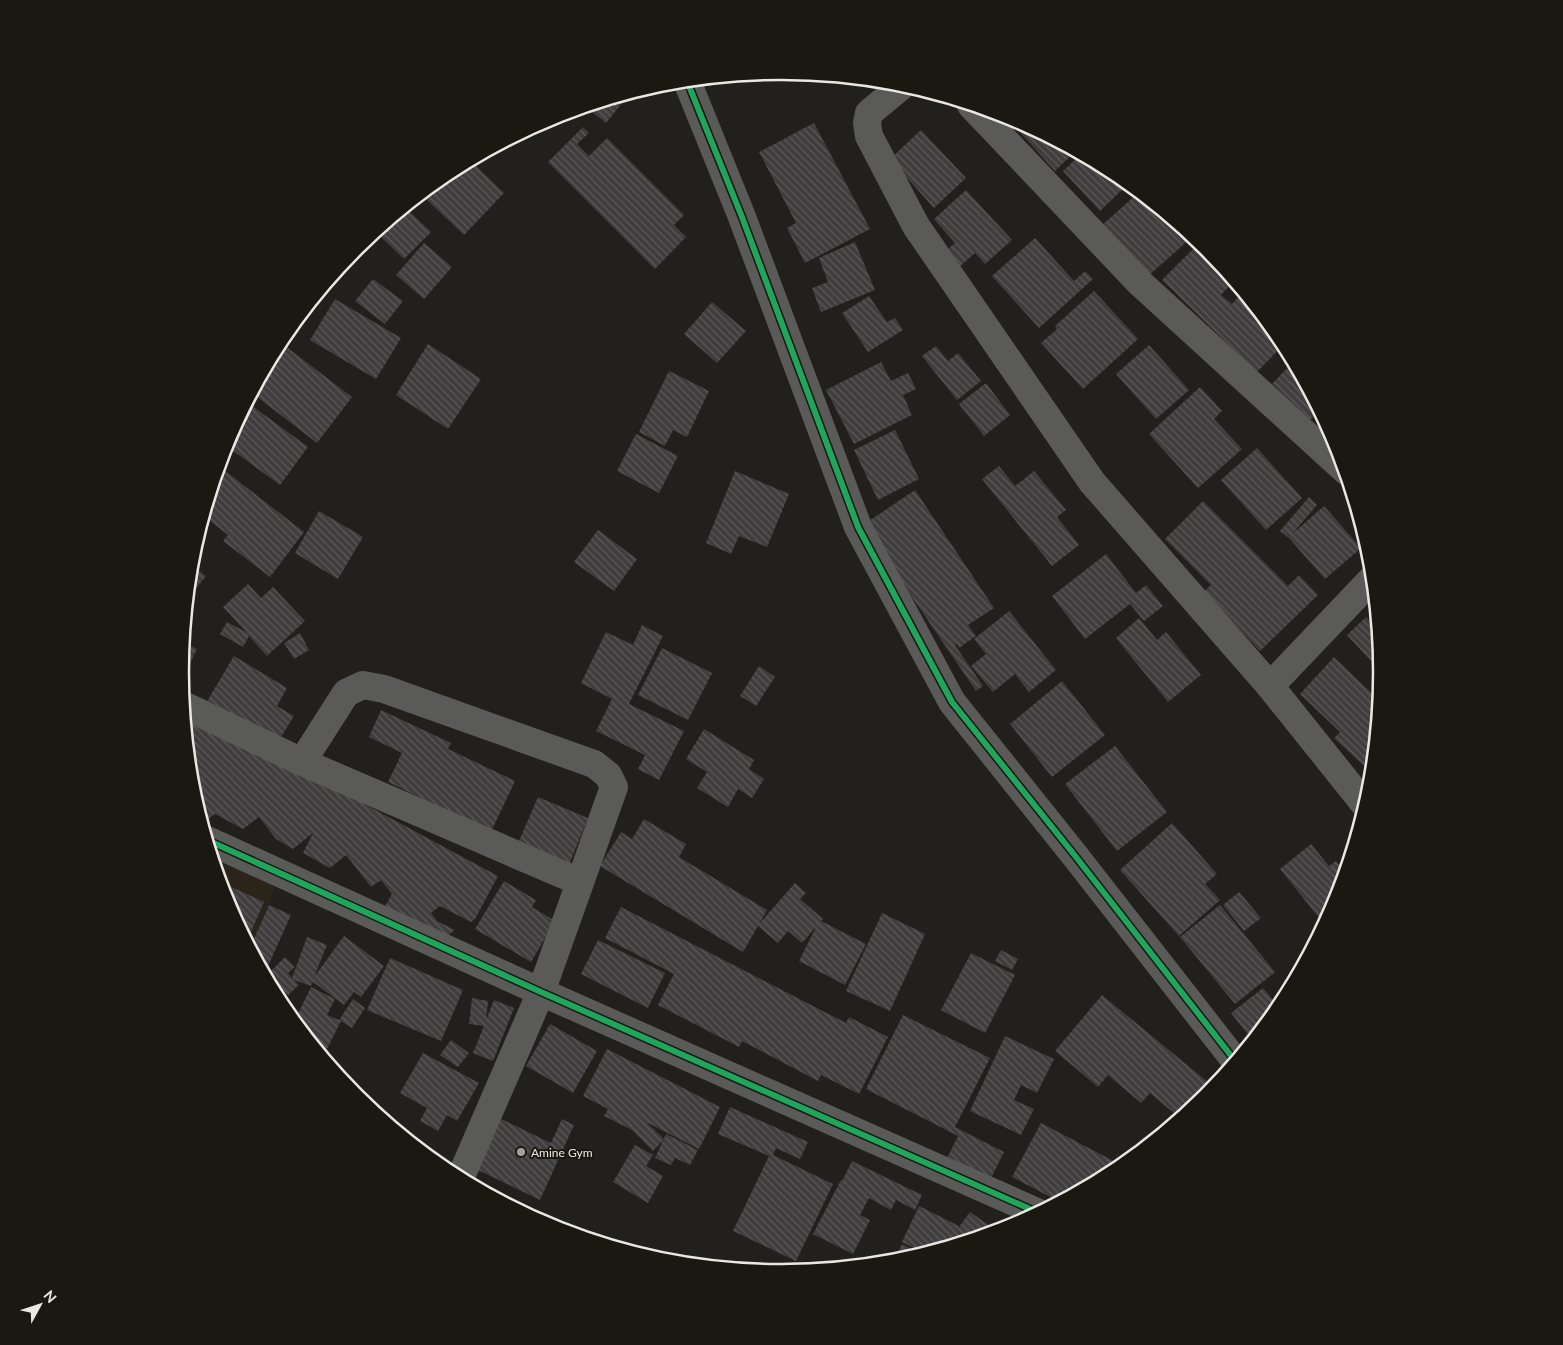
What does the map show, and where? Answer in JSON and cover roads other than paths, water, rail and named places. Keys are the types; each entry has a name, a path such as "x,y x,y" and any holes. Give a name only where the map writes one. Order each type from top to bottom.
{"street":[{"path":"690,87 746,226 858,527 952,702 1232,1057"},
{"path":"896,91 869,113 867,123 869,136 916,226 1092,482 1270,686 1360,799"},
{"path":"979,114 1140,283 1335,461"},
{"path":"1270,686 1367,584"},
{"path":"302,762 346,693 363,686 384,689 594,764 608,775 614,787 541,992 463,1172"},
{"path":"190,708 302,762 580,882"},
{"path":"214,843 541,992 1031,1210"}],"place":[{"name":"Amine Gym","path":"521,1152"}]}
